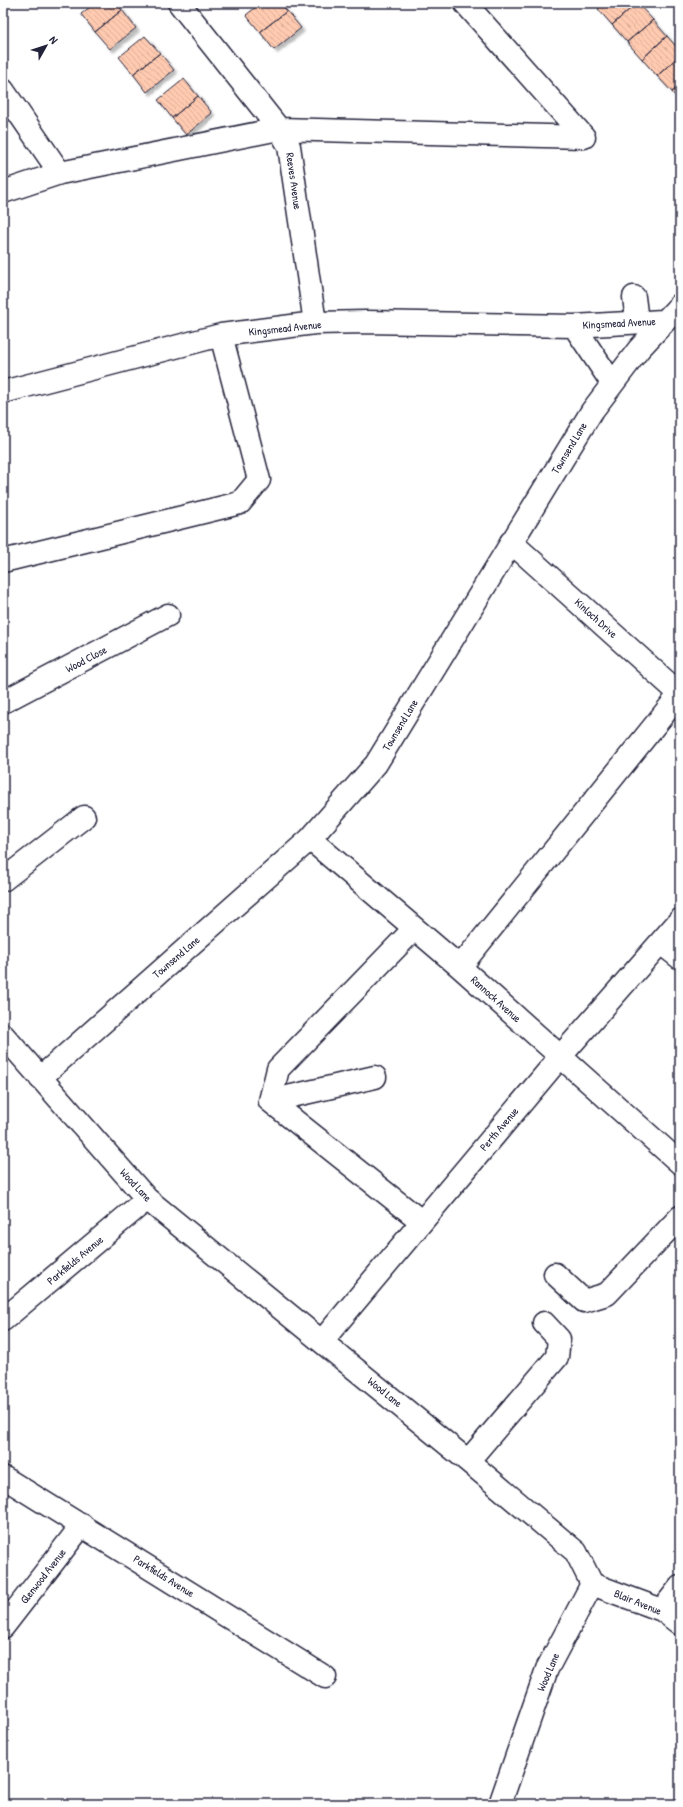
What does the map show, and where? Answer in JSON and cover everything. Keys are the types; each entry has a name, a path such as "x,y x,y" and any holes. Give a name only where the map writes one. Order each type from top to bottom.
{"street":[{"name":"Reeves Avenue","path":"179,3 279,129 289,146 315,323"},
{"path":"3,192 60,173 279,129 584,137 465,3"},
{"path":"3,90 60,173"},
{"path":"634,297 637,321"},
{"name":"Townsend Lane","path":"40,1078 310,839 376,764 592,411 639,348 663,321 680,305"},
{"name":"Kingsmead Avenue","path":"3,392 221,335 315,323 366,322 574,326 637,321 663,321"},
{"name":"Kingsmead Avenue","path":"574,326 612,383"},
{"path":"3,561 240,503 259,480 221,335"},
{"name":"Kinloch Drive","path":"511,542 680,694"},
{"name":"Wood Close","path":"3,702 168,615"},
{"path":"460,967 680,694"},
{"path":"3,880 84,817"},
{"name":"Rannock Avenue","path":"310,839 460,967 680,1162"},
{"name":"Perth Avenue","path":"322,1341 560,1057 680,920"},
{"path":"270,1101 278,1069 414,928"},
{"path":"661,943 680,958"},
{"name":"Wood Lane","path":"3,1035 147,1199 468,1461 576,1552 592,1584 547,1669 500,1804"},
{"path":"270,1101 375,1077"},
{"path":"270,1101 421,1221"},
{"name":"Parkfields Avenue","path":"3,1320 147,1199"},
{"path":"555,1274 584,1301 607,1294 680,1217"},
{"path":"468,1461 557,1357 559,1339 544,1323"},
{"name":"Parkfields Avenue","path":"3,1477 325,1677"},
{"name":"Glenwood Avenue","path":"3,1627 82,1525"},
{"name":"Blair Avenue","path":"592,1584 662,1610 680,1624"},
{"path":"662,1610 680,1587"}],"building":[{"path":"95,3 116,3 122,10 95,32 81,14"},
{"path":"261,3 280,3 287,11 260,32 246,15"},
{"path":"604,3 637,3 612,25 598,9"},
{"path":"637,3 653,20 627,42 612,25"},
{"path":"122,10 136,28 110,49 95,32"},
{"path":"287,11 301,28 274,50 260,32"},
{"path":"653,20 667,36 642,59 627,42"},
{"path":"145,36 160,53 133,74 119,57"},
{"path":"667,36 680,51 680,55 657,76 642,59"},
{"path":"160,53 174,70 147,92 133,74"},
{"path":"680,55 680,85 672,92 657,76"},
{"path":"184,79 198,96 172,118 158,100"},
{"path":"680,85 680,102 672,92"},
{"path":"198,96 212,113 186,135 172,118"}]}
